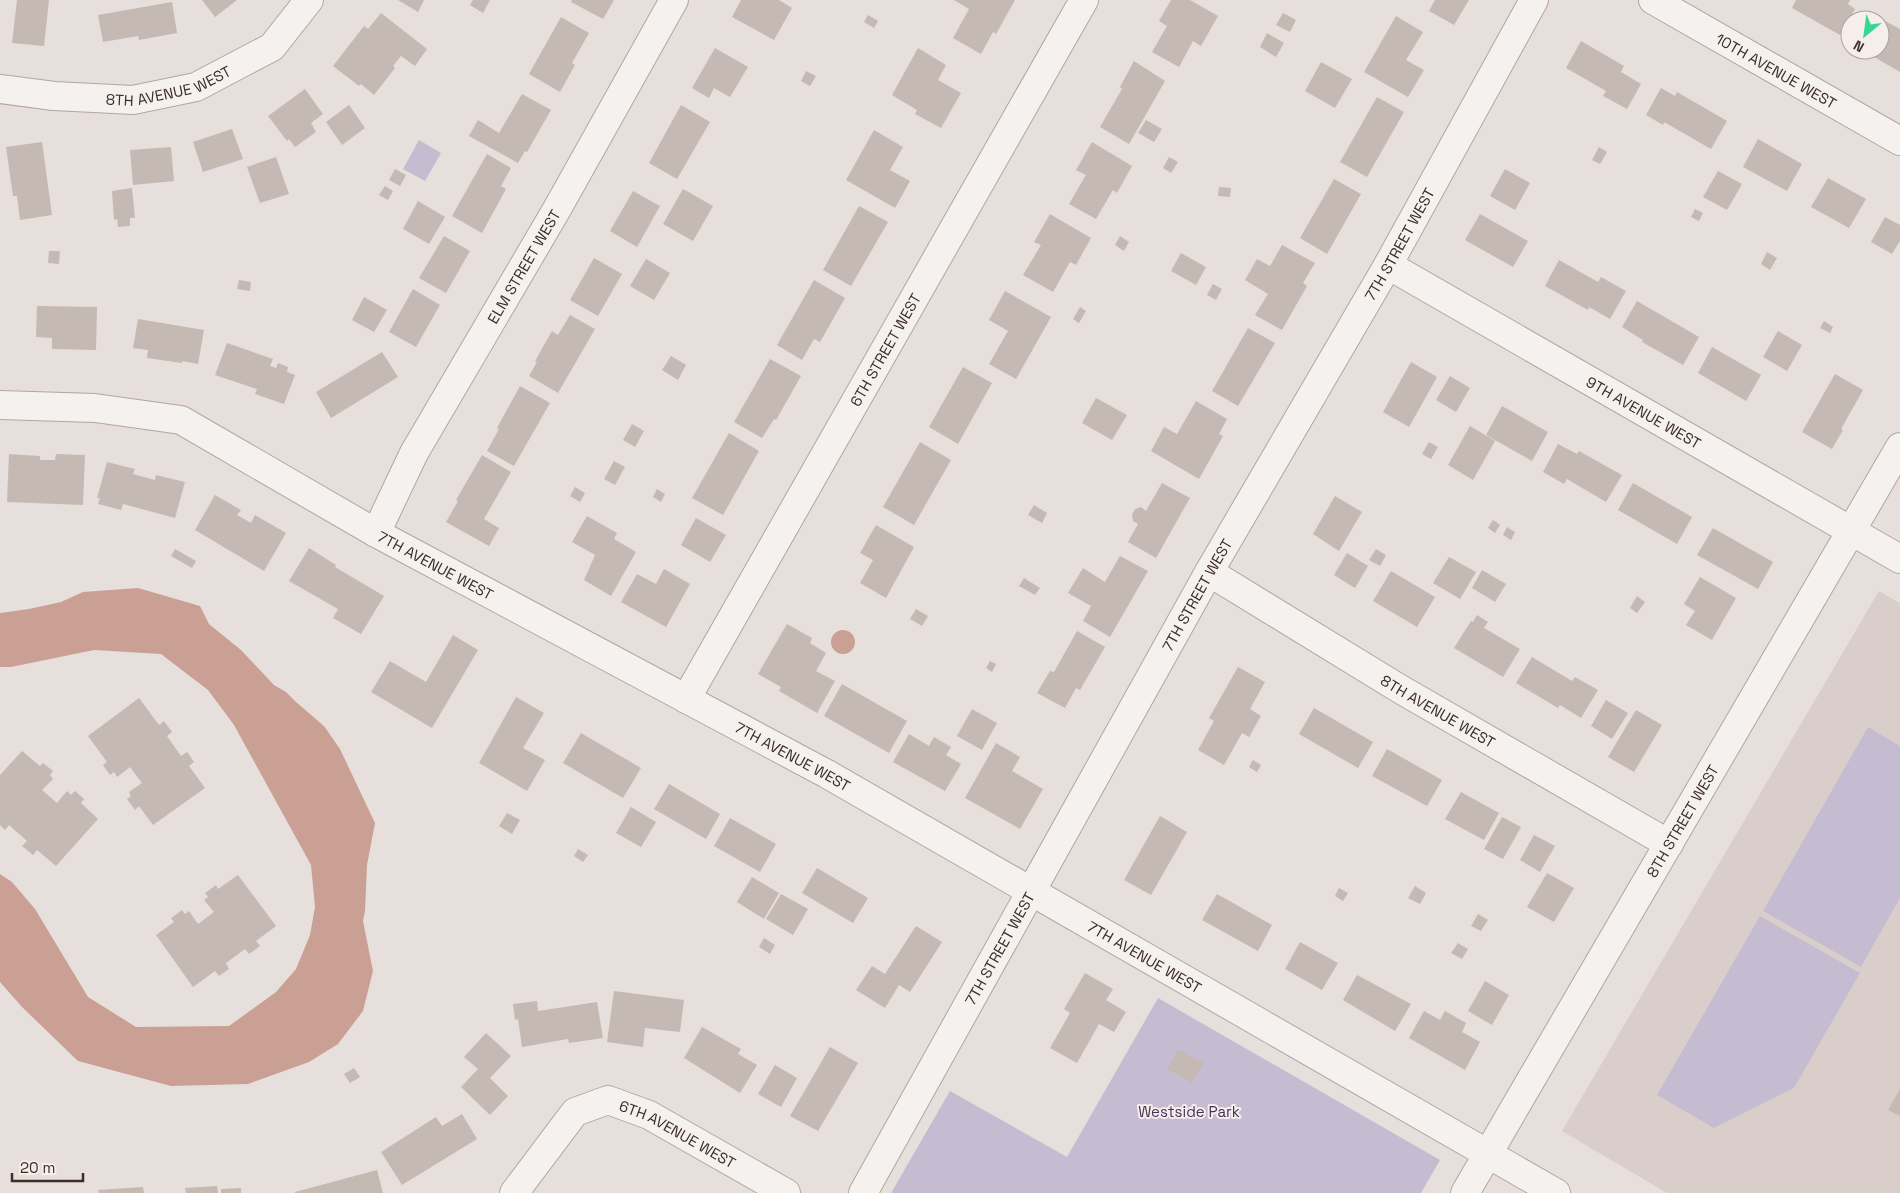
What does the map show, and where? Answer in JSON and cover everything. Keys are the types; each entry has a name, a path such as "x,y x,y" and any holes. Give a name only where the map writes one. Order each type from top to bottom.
{"street":[{"name":"8TH AVENUE WEST","path":"0,89 54,96 133,100 196,87 272,47 308,0"},
{"name":"ELM STREET WEST","path":"376,533 414,453 557,209 674,0"},
{"name":"6TH STREET WEST","path":"686,699 1084,0"},
{"name":"7TH STREET WEST","path":"863,1193 1209,572 1388,265 1534,0"},
{"name":"10TH AVENUE WEST","path":"1653,0 1900,142"},
{"name":"9TH AVENUE WEST","path":"1388,265 1900,559"},
{"name":"7TH AVENUE WEST","path":"0,405 95,408 180,420 376,533 827,774 1032,890 1556,1193"},
{"name":"8TH STREET WEST","path":"1465,1193 1900,447"},
{"name":"8TH AVENUE WEST","path":"1209,572 1400,688 1669,844"},
{"name":"6TH AVENUE WEST","path":"514,1193 575,1112 608,1100 649,1115 786,1193"}],"shaded area":[{"path":"138,588 200,606 209,624 241,650 274,685 286,692 324,726 340,749 375,823 367,865 363,921 373,971 363,1011 338,1044 309,1062 248,1084 171,1086 78,1061 22,1007 0,982 0,874 12,882 35,909 88,997 136,1027 229,1026 276,992 296,969 310,935 315,907 311,865 234,725 208,690 161,654 94,650 11,667 0,667 0,613 61,602 83,592"},
{"path":"1879,591 1900,603 1900,1193 1667,1193 1562,1131"},
{"path":"843,630 852,633 855,642 852,651 843,654 834,651 831,642 834,633"}],"green space":[{"path":"419,140 441,153 425,181 403,169"},
{"path":"1868,727 1900,746 1900,898 1861,967 1763,911"},
{"path":"1760,916 1860,973 1794,1088 1714,1128 1657,1095"},
{"name":"Westside Park","path":"1158,998 1440,1160 1421,1193 891,1193 950,1091 1067,1157"}],"building":[{"path":"17,0 49,0 44,46 12,43"},
{"path":"202,0 237,0 215,17"},
{"path":"398,0 424,0 418,12"},
{"path":"473,0 490,0 483,13 470,5"},
{"path":"572,0 614,0 603,19 571,2"},
{"path":"741,0 779,0 792,8 774,40 732,17"},
{"path":"954,0 1015,0 996,34 993,32 981,54 953,38 969,9"},
{"path":"1171,0 1190,0 1218,16 1201,46 1193,41 1179,67 1152,52 1167,26 1159,21"},
{"path":"1435,0 1469,0 1454,25 1429,11"},
{"path":"1796,0 1850,0 1848,4 1855,9 1840,10 1840,35 1792,8"},
{"path":"172,2 177,33 139,40 138,36 103,42 98,15"},
{"path":"381,13 427,49 415,66 401,56 393,66 395,68 374,95 333,66 364,26 368,29"},
{"path":"1283,13 1296,20 1290,32 1276,25"},
{"path":"868,15 878,21 874,28 864,22"},
{"path":"1396,16 1423,32 1406,60 1424,70 1408,97 1364,72"},
{"path":"561,17 589,33 572,63 575,65 560,92 529,74"},
{"path":"1890,24 1900,29 1900,72 1879,60 1890,60"},
{"path":"1267,33 1284,43 1276,57 1260,47"},
{"path":"1581,41 1624,66 1621,72 1641,84 1627,109 1603,96 1606,91 1566,68"},
{"path":"715,48 748,67 730,97 714,88 709,98 692,88"},
{"path":"918,48 946,65 938,80 961,93 941,128 915,114 917,110 892,95"},
{"path":"1134,61 1165,81 1129,144 1100,127 1122,89 1120,87"},
{"path":"1321,62 1352,79 1335,108 1305,91"},
{"path":"806,71 816,76 810,86 801,81"},
{"path":"1661,88 1675,96 1677,92 1727,121 1711,149 1664,122 1663,125 1646,115"},
{"path":"305,89 323,114 311,123 316,132 295,147 289,139 287,141 268,116"},
{"path":"522,94 551,110 527,152 525,151 518,163 469,136 478,120 499,133"},
{"path":"1377,97 1404,112 1367,177 1340,162"},
{"path":"349,105 365,128 342,145 326,122"},
{"path":"681,105 710,122 677,179 649,163"},
{"path":"1146,120 1162,129 1154,142 1138,133"},
{"path":"232,129 243,159 203,172 193,142"},
{"path":"874,130 903,147 890,170 910,181 895,208 846,180"},
{"path":"1758,139 1802,164 1787,191 1743,167"},
{"path":"42,142 52,215 20,220 17,196 13,196 6,147"},
{"path":"1092,142 1132,166 1117,193 1113,190 1096,219 1069,204 1086,175 1076,170"},
{"path":"171,147 174,181 133,185 130,150"},
{"path":"1599,147 1607,152 1600,164 1592,160"},
{"path":"487,154 511,168 501,186 506,189 482,233 452,216"},
{"path":"276,157 289,194 260,203 247,167"},
{"path":"1169,157 1178,162 1171,173 1163,168"},
{"path":"395,169 406,175 400,186 389,180"},
{"path":"1505,169 1530,183 1515,210 1490,196"},
{"path":"1718,171 1742,184 1727,210 1703,197"},
{"path":"1828,178 1866,199 1849,228 1811,207"},
{"path":"1334,179 1361,194 1327,254 1300,238"},
{"path":"385,186 393,191 388,200 379,195"},
{"path":"1219,187 1231,188 1230,197 1218,196"},
{"path":"132,188 135,218 130,218 130,226 118,227 117,219 114,220 112,191"},
{"path":"683,189 713,206 693,241 663,224"},
{"path":"633,191 660,206 637,247 610,231"},
{"path":"418,201 445,217 429,244 403,229"},
{"path":"859,206 888,222 851,286 823,270"},
{"path":"1695,209 1703,213 1699,221 1691,217"},
{"path":"1050,214 1091,238 1076,265 1070,262 1053,292 1023,275 1041,245 1034,242"},
{"path":"1480,214 1528,241 1513,267 1465,240"},
{"path":"1885,217 1900,225 1900,241 1892,254 1871,242"},
{"path":"444,236 470,251 446,293 419,278"},
{"path":"1120,236 1129,242 1124,251 1115,245"},
{"path":"1282,245 1315,263 1303,283 1307,286 1282,330 1255,315 1268,294 1245,280 1257,259 1270,266"},
{"path":"49,251 60,251 59,264 48,263"},
{"path":"1767,252 1777,258 1770,270 1761,264"},
{"path":"1181,253 1206,267 1196,285 1171,271"},
{"path":"594,258 622,274 598,316 570,300"},
{"path":"646,259 670,273 654,300 630,286"},
{"path":"1559,260 1598,282 1601,277 1626,291 1610,319 1589,307 1588,310 1545,286"},
{"path":"239,280 251,282 250,291 237,289"},
{"path":"814,280 845,298 820,342 814,339 802,360 777,345"},
{"path":"1213,284 1222,289 1216,300 1207,295"},
{"path":"413,289 440,305 416,347 389,332"},
{"path":"1005,291 1051,317 1016,379 989,364 1008,331 989,320"},
{"path":"364,297 387,310 374,332 352,320"},
{"path":"1637,301 1699,337 1683,365 1642,342 1643,340 1622,327"},
{"path":"37,306 97,307 96,350 52,349 52,338 36,337"},
{"path":"1080,307 1086,311 1079,323 1073,319"},
{"path":"570,315 595,329 558,393 529,376 552,331 558,335"},
{"path":"138,319 204,330 198,364 147,358 148,350 133,348"},
{"path":"1824,321 1833,327 1830,333 1820,328"},
{"path":"1248,328 1275,343 1238,406 1212,391"},
{"path":"1778,331 1802,345 1787,371 1763,357"},
{"path":"227,343 273,359 270,366 276,368 278,363 288,367 287,372 295,375 284,404 255,394 257,389 215,375"},
{"path":"1712,347 1761,375 1746,401 1698,373"},
{"path":"382,352 398,377 331,418 316,392"},
{"path":"671,356 686,365 678,380 662,370"},
{"path":"770,359 801,376 776,420 774,419 762,438 734,422"},
{"path":"1411,362 1437,377 1409,427 1383,412"},
{"path":"963,367 992,383 958,444 929,427"},
{"path":"1835,374 1863,390 1832,449 1802,432"},
{"path":"1450,376 1470,388 1456,412 1436,400"},
{"path":"520,386 550,403 514,466 487,451"},
{"path":"1096,398 1127,415 1112,440 1082,423"},
{"path":"1196,401 1227,419 1219,434 1223,436 1199,479 1151,451 1164,427 1177,434"},
{"path":"1502,406 1548,432 1532,461 1486,435"},
{"path":"632,424 644,431 635,447 623,440"},
{"path":"1470,426 1495,441 1473,480 1448,465"},
{"path":"729,433 759,451 723,515 692,498"},
{"path":"920,442 951,460 914,525 883,507"},
{"path":"1429,442 1438,447 1431,459 1422,454"},
{"path":"1558,444 1577,454 1579,451 1622,475 1606,502 1567,479 1564,484 1543,472"},
{"path":"9,454 40,456 40,460 55,460 56,454 85,455 83,505 7,502"},
{"path":"482,455 511,472 484,519 499,528 489,546 446,522 458,501 456,500"},
{"path":"614,461 625,467 615,485 604,479"},
{"path":"107,462 135,469 133,474 155,480 156,475 185,482 175,518 123,504 121,510 98,504 100,498 97,498"},
{"path":"1162,483 1190,498 1156,558 1128,542 1138,524 1133,521 1132,515 1135,509 1141,507 1146,511"},
{"path":"1633,483 1692,517 1677,544 1618,510"},
{"path":"575,487 585,493 580,502 570,496"},
{"path":"657,489 665,494 661,502 653,497"},
{"path":"215,495 241,510 237,515 251,523 255,515 286,533 264,571 195,530"},
{"path":"1335,496 1362,512 1339,551 1313,534"},
{"path":"1034,505 1047,513 1042,523 1028,515"},
{"path":"587,516 617,533 614,539 636,552 611,596 584,580 595,555 572,542"},
{"path":"696,518 726,535 710,562 681,545"},
{"path":"1493,520 1500,525 1495,533 1488,528"},
{"path":"876,525 914,547 886,598 860,583 873,560 860,553"},
{"path":"1507,527 1515,532 1511,540 1503,535"},
{"path":"1713,528 1773,562 1758,589 1697,555"},
{"path":"309,548 336,565 335,567 384,596 361,634 333,618 338,609 289,581"},
{"path":"175,549 196,561 192,568 171,556"},
{"path":"1376,549 1386,555 1380,566 1369,560"},
{"path":"1347,553 1368,566 1355,588 1334,575"},
{"path":"1120,556 1148,571 1110,637 1083,621 1091,606 1068,593 1083,568 1105,582"},
{"path":"1449,557 1476,572 1460,599 1433,583"},
{"path":"664,569 690,584 666,627 621,602 637,574 656,584"},
{"path":"1482,570 1506,584 1495,602 1472,588"},
{"path":"1391,571 1435,597 1417,627 1373,601"},
{"path":"1700,577 1736,598 1712,640 1686,625 1695,611 1684,604"},
{"path":"1024,578 1040,588 1035,595 1019,586"},
{"path":"1637,596 1645,602 1637,613 1630,608"},
{"path":"916,609 928,616 922,626 910,619"},
{"path":"1477,615 1488,622 1484,628 1520,649 1503,677 1454,648"},
{"path":"787,624 812,638 810,643 826,653 816,671 835,681 817,713 779,691 781,687 758,674"},
{"path":"1077,631 1105,647 1080,690 1076,688 1065,708 1037,693 1050,671 1054,672"},
{"path":"453,635 478,650 432,728 371,692 390,661 426,682"},
{"path":"1532,657 1572,681 1575,677 1598,690 1581,718 1560,705 1558,708 1516,683"},
{"path":"990,661 996,664 992,672 986,668"},
{"path":"1238,667 1265,682 1250,709 1261,716 1249,737 1242,733 1224,765 1198,750 1214,721 1209,718"},
{"path":"842,684 907,721 889,753 824,716"},
{"path":"516,697 544,713 523,748 545,760 527,791 479,763"},
{"path":"139,698 159,725 164,721 172,732 167,736 181,756 187,752 194,762 189,766 205,788 153,825 139,806 135,810 127,799 131,796 129,792 142,783 130,767 117,777 114,772 110,775 103,765 107,762 88,736"},
{"path":"1606,700 1628,713 1612,739 1591,726"},
{"path":"1314,708 1373,742 1358,768 1299,734"},
{"path":"972,709 997,723 982,750 957,736"},
{"path":"1636,710 1662,725 1634,772 1608,757"},
{"path":"581,733 641,768 623,798 563,763"},
{"path":"909,734 929,746 934,737 951,747 946,755 961,764 945,791 893,762"},
{"path":"996,743 1020,757 1012,771 1043,789 1020,829 965,798"},
{"path":"1387,749 1442,780 1427,806 1372,776"},
{"path":"22,751 40,766 43,763 53,771 50,775 53,779 42,790 57,803 67,791 71,795 75,791 84,799 81,803 98,819 56,866 37,850 33,855 22,846 27,841 9,825 5,830 0,825 0,775"},
{"path":"1253,760 1261,765 1257,772 1249,767"},
{"path":"669,784 720,814 706,839 654,809"},
{"path":"1461,792 1499,813 1484,840 1445,819"},
{"path":"631,807 656,822 641,847 616,833"},
{"path":"507,813 520,820 512,834 499,826"},
{"path":"1160,816 1187,832 1151,895 1124,880"},
{"path":"1502,817 1521,827 1503,859 1484,849"},
{"path":"730,818 776,844 760,872 714,846"},
{"path":"1534,835 1555,846 1540,872 1520,860"},
{"path":"578,849 588,855 583,862 574,856"},
{"path":"817,868 868,898 853,923 802,893"},
{"path":"1547,873 1574,888 1554,922 1527,907"},
{"path":"238,875 276,926 256,941 260,946 249,954 245,949 226,963 229,969 219,976 215,971 193,987 156,935 174,922 171,918 182,910 185,914 189,911 198,924 214,912 204,900 208,897 205,893 216,885 218,889"},
{"path":"752,877 779,893 764,919 737,902"},
{"path":"1415,886 1426,893 1420,904 1408,898"},
{"path":"1339,888 1348,893 1343,901 1335,896"},
{"path":"781,894 808,909 793,935 766,919"},
{"path":"1217,894 1272,925 1258,951 1202,920"},
{"path":"1478,914 1488,920 1481,931 1471,926"},
{"path":"916,926 942,942 910,992 899,985 885,1008 856,990 872,966 885,974"},
{"path":"764,938 775,945 770,954 759,947"},
{"path":"1300,942 1338,963 1322,990 1285,969"},
{"path":"1458,943 1468,949 1462,959 1451,953"},
{"path":"1085,973 1113,989 1106,1000 1126,1012 1114,1032 1099,1024 1077,1063 1050,1048 1070,1013 1064,1009"},
{"path":"1357,975 1411,1004 1395,1031 1343,1000"},
{"path":"1485,981 1509,995 1492,1025 1468,1011"},
{"path":"614,991 684,1000 680,1032 645,1028 643,1047 607,1042"},
{"path":"537,1001 538,1011 597,1002 603,1038 569,1043 568,1039 522,1047 518,1019 515,1020 513,1004"},
{"path":"1424,1011 1440,1020 1445,1011 1466,1023 1462,1032 1480,1042 1465,1070 1409,1038"},
{"path":"702,1027 741,1049 738,1054 757,1065 740,1093 684,1058"},
{"path":"486,1033 511,1056 490,1078 508,1096 490,1115 461,1087 478,1069 464,1057"},
{"path":"830,1047 858,1063 818,1131 790,1116"},
{"path":"1178,1049 1204,1063 1192,1083 1167,1069"},
{"path":"775,1065 797,1078 781,1107 758,1094"},
{"path":"354,1068 360,1077 350,1083 344,1074"},
{"path":"1900,1089 1900,1116 1888,1110"},
{"path":"462,1114 477,1139 402,1185 381,1152 436,1117 442,1126"},
{"path":"377,1170 383,1193 295,1193 295,1192"},
{"path":"217,1186 218,1193 186,1193 185,1188"},
{"path":"143,1187 144,1193 99,1193 98,1190"},
{"path":"241,1188 241,1193 221,1193 221,1189"}]}
